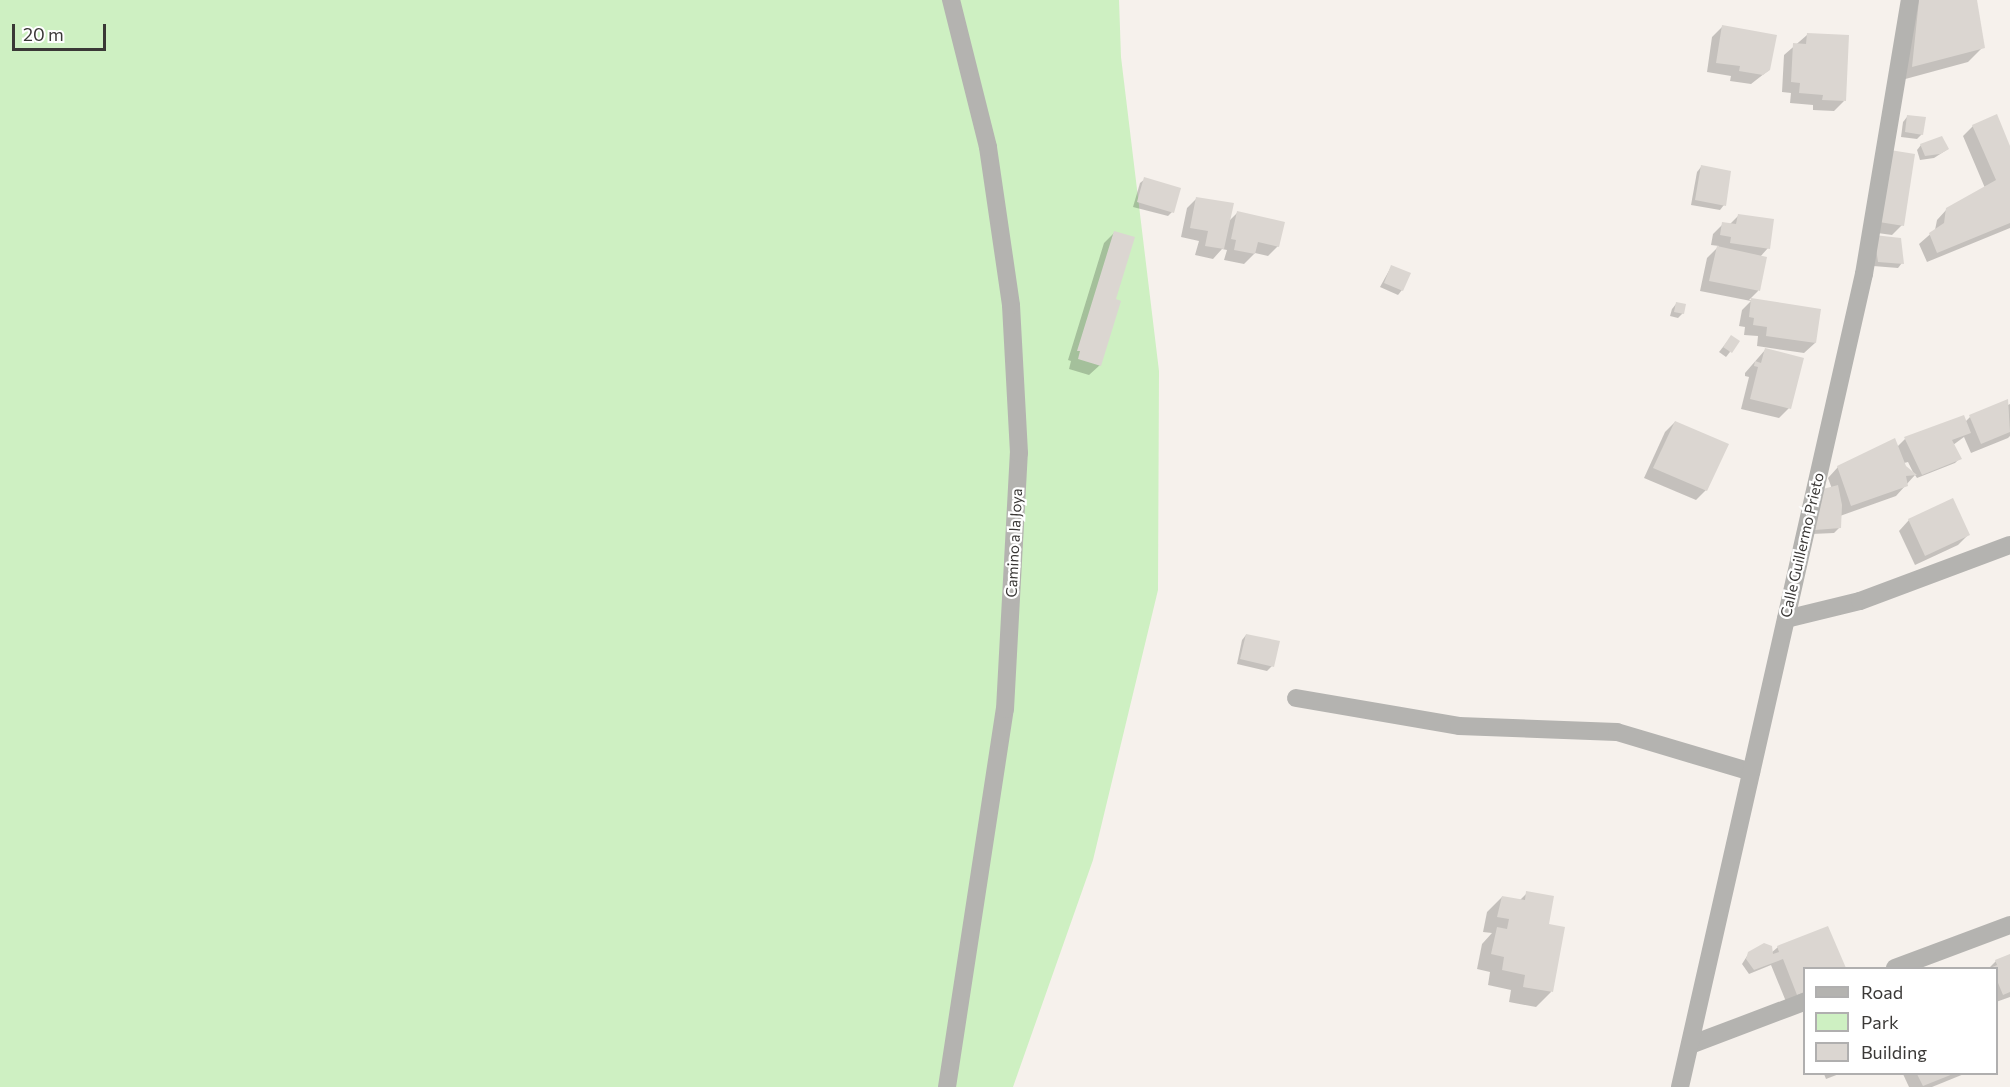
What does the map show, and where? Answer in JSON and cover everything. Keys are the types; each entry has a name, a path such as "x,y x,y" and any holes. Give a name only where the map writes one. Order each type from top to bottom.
{"street":[{"name":"Camino a la Joya","path":"947,1087 1005,709 1019,453 1011,305 988,147 951,0"},
{"name":"Calle Guillermo Prieto","path":"1680,1087 1864,274 1910,0"},
{"path":"1786,619 1860,601 2010,545"},
{"path":"1296,698 1459,726 1617,732 1751,772"},
{"path":"1900,967 2010,926"},
{"path":"1690,1045 1803,1002"}],"green space":[{"path":"0,0 1119,0 1121,57 1159,371 1158,590 1093,860 1013,1087 0,1087"}],"building":[{"path":"1919,0 1977,0 1985,48 1912,67"},
{"path":"1722,25 1777,35 1770,70 1763,75 1739,71 1740,66 1716,63"},
{"path":"1807,33 1849,35 1846,101 1822,100 1823,95 1799,93 1800,83 1791,82 1793,43 1806,44"},
{"path":"1997,114 2010,146 2010,223 1937,253 1929,233 1944,223 1946,208 1996,180 1972,125"},
{"path":"1907,115 1926,117 1923,135 1905,132"},
{"path":"1942,136 1949,149 1940,154 1925,156 1920,144"},
{"path":"1890,150 1915,154 1904,226 1879,222"},
{"path":"1701,165 1731,171 1726,206 1695,200"},
{"path":"1144,177 1181,188 1174,213 1137,202"},
{"path":"1196,197 1234,203 1224,249 1205,246 1208,231 1190,228"},
{"path":"1237,211 1285,222 1279,247 1258,242 1255,254 1234,250 1236,240 1231,239"},
{"path":"1738,214 1774,219 1770,249 1730,243 1731,237 1720,235 1722,222 1736,224"},
{"path":"1114,231 1135,237 1116,299 1121,301 1101,366 1078,359 1080,351 1077,351"},
{"path":"1874,235 1901,238 1904,264 1878,262"},
{"path":"1717,246 1767,257 1760,291 1709,281"},
{"path":"1391,265 1411,273 1403,291 1384,283"},
{"path":"1751,298 1821,309 1816,343 1766,336 1767,327 1753,325 1754,318 1749,317"},
{"path":"1676,302 1686,304 1684,314 1674,312"},
{"path":"1731,335 1740,341 1732,353 1723,347"},
{"path":"1765,348 1804,358 1791,409 1750,399 1758,367 1754,366 1755,361 1761,363"},
{"path":"2008,399 2010,432 1981,444 1969,415"},
{"path":"1964,415 1971,433 1952,440 1962,459 1922,475 1904,437"},
{"path":"1675,421 1729,444 1707,491 1653,468"},
{"path":"1895,438 1906,466 1917,475 1906,476 1908,486 1851,506 1837,466"},
{"path":"1838,485 1842,505 1841,528 1815,530 1823,489"},
{"path":"1953,498 1970,535 1925,556 1908,519"},
{"path":"1246,634 1280,641 1274,667 1240,659"},
{"path":"1526,891 1554,896 1549,924 1565,927 1553,992 1523,987 1525,975 1502,970 1504,957 1491,954 1497,927 1507,929 1509,919 1497,917 1502,896 1525,900"},
{"path":"1828,926 1846,967 1803,967 1803,992 1797,995 1783,959 1754,970 1746,959 1748,952 1764,943 1772,946 1773,954 1779,952 1777,946"},
{"path":"2010,954 2010,992 2003,995 1998,983 1998,967 1992,967 1997,965 1995,960"},
{"path":"1918,1075 1950,1075 1923,1086"}]}
